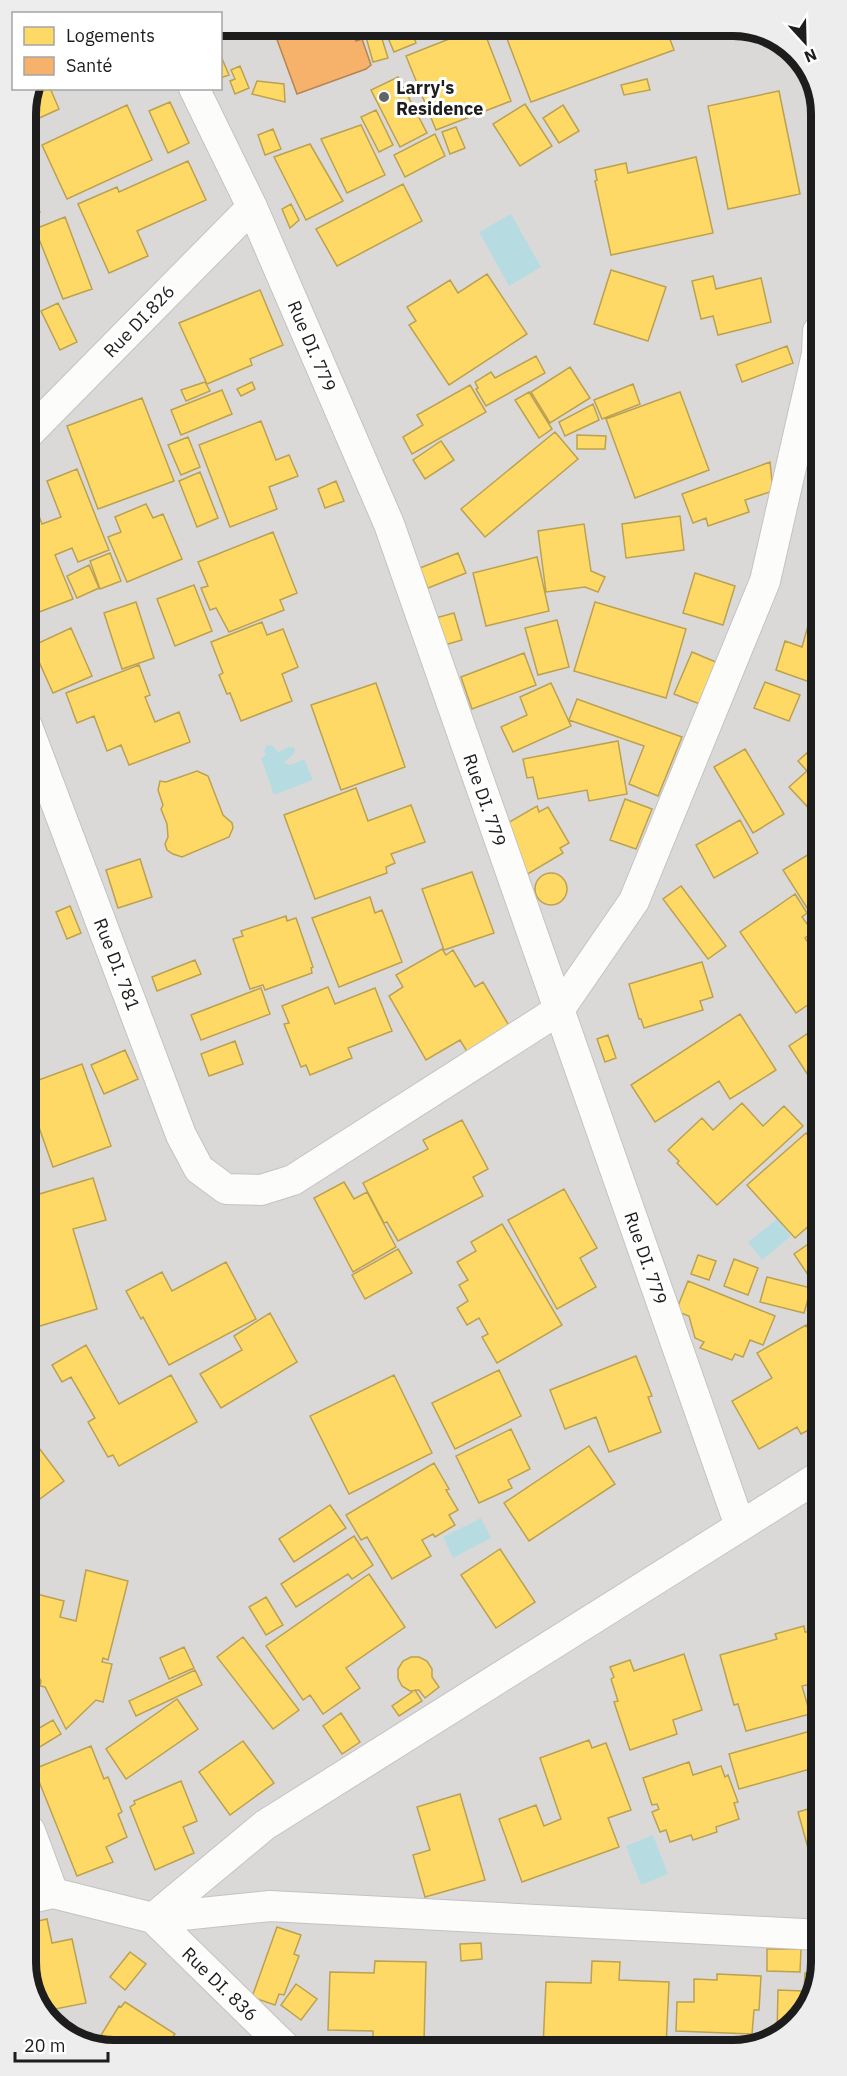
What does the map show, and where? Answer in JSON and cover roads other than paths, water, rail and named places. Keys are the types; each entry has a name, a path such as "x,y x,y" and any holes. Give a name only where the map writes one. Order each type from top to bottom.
{"street":[{"name":"Rue DI. 779","path":"195,90 252,207 389,524 740,1526"},
{"name":"Rue DI.826","path":"36,426 252,207"},
{"path":"559,1010 634,901 765,581 811,380"},
{"name":"Rue DI. 781","path":"36,750 181,1135 199,1169 226,1189 261,1190 293,1180 559,1010"},
{"path":"153,1918 265,1826 811,1482"},
{"path":"36,1864 42,1896 153,1918 270,1906 811,1934"},
{"name":"Rue DI. 836","path":"153,1918 278,2040"}],"water":[{"path":"511,214 541,267 509,286 479,232"},
{"path":"267,745 273,746 278,752 289,747 295,748 294,754 284,763 290,765 304,759 313,780 274,795 261,758 266,755 264,751"},
{"path":"777,1219 791,1236 762,1260 748,1242"},
{"path":"481,1518 491,1538 453,1558 443,1537"},
{"path":"653,1835 668,1874 641,1885 626,1846"}],"place":[{"name":"Larry's Residence","path":"384,97"}]}
